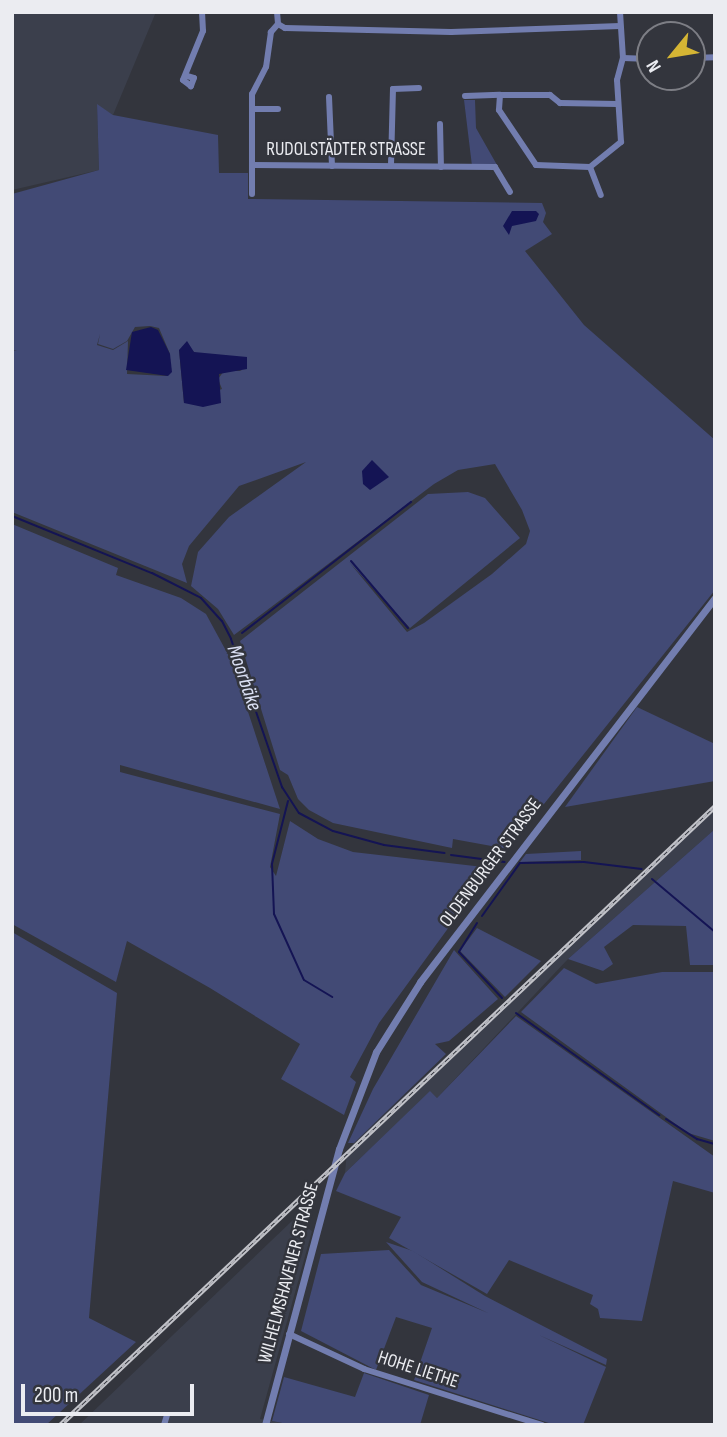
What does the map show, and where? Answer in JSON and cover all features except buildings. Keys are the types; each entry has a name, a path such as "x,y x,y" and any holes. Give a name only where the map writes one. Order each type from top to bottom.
{"street":[{"path":"187,76 202,31 202,12"},
{"path":"277,12 278,24 416,32 620,26"},
{"path":"500,95 499,110 536,166 590,167 621,142 617,104 617,70 623,58 620,12"},
{"name":"RUDOLSTÄDTER STRASSE","path":"252,194 252,94 266,67 271,32 278,24"},
{"path":"623,58 636,58"},
{"path":"391,165 393,89 419,88"},
{"path":"465,96 550,95 559,103 617,104"},
{"path":"330,97 332,166"},
{"path":"252,109 278,109"},
{"name":"RUDOLSTÄDTER STRASSE","path":"440,124 441,167"},
{"name":"RUDOLSTÄDTER STRASSE","path":"252,165 495,167 510,192"},
{"path":"590,167 601,195"},
{"name":"OLDENBURGER STRASSE","path":"333,1171 366,1074 403,1006 715,598"},
{"name":"WILHELMSHAVENER STRASSE","path":"265,1425 333,1171"},
{"name":"HOHE LIETHE","path":"289,1334 386,1377 542,1425"},
{"path":"164,1425 167,1415"}],"shaded area":[{"path":"12,12 156,12 113,115 97,105 99,170 12,190"},
{"path":"464,100 475,100 476,128 497,165 472,166"},
{"path":"97,104 113,115 218,135 219,173 248,173 248,199 542,203 546,213 543,222 552,234 525,251 584,325 715,440 715,590 508,849 453,839 452,848 333,823 309,810 298,799 288,775 280,770 240,641 428,494 468,492 485,498 520,538 410,628 349,562 407,632 424,623 492,574 526,544 530,531 522,510 495,464 458,470 434,484 234,635 218,609 191,586 198,552 229,517 306,462 239,486 189,546 182,564 187,583 12,512 12,351 17,351 12,350 12,194 99,170","holes":["135,327 159,328 170,354 167,376 127,374 128,341 113,350 97,345 100,334 98,344 113,349 127,341","190,348 194,352 242,371 224,371 218,379 222,389 184,403 179,350"]},
{"path":"512,211 536,211 539,214 536,221 512,226 509,235 503,226"},
{"path":"151,327 158,330 170,354 172,372 168,376 126,370 132,332"},
{"path":"187,341 194,352 247,357 247,369 219,374 221,403 203,407 184,403 179,350"},
{"path":"372,460 389,477 370,490 363,484 362,471"},
{"path":"12,524 118,568 116,575 181,598 206,614 231,660 280,809 120,765 120,772 280,814 270,867 276,876 290,821 318,839 353,852 492,868 379,1023 350,1077 356,1082 344,1115 281,1079 300,1044 210,988 127,941 116,982 12,924"},
{"path":"637,707 715,744 715,781 565,807"},
{"path":"715,805 715,829 568,959 437,1098 430,1092 345,1173 347,1151 354,1143"},
{"path":"715,829 715,965 690,965 686,926 633,925 604,947 613,964 603,971 568,959"},
{"path":"581,851 581,860 520,862 526,854"},
{"path":"477,928 541,961 505,997 460,951"},
{"path":"12,932 117,993 89,1318 136,1342 46,1425 12,1425"},
{"path":"454,950 498,999 449,1041 435,1044 446,1054 354,1143 348,1143 373,1089"},
{"path":"564,968 596,984 662,972 715,972 715,1141 688,1133 521,1012"},
{"path":"516,1016 715,1157 715,1193 673,1181 642,1321 600,1318 598,1309 590,1304 593,1295 509,1260 487,1294 389,1238 401,1217 336,1191 345,1173 430,1091 437,1098"},
{"path":"294,1219 312,1231 260,1419 293,1425 79,1425"},
{"path":"386,1242 413,1251 485,1296 607,1359 606,1365 539,1335 606,1367 583,1425 555,1425 414,1380 432,1328 396,1317 376,1370 301,1331 321,1254 389,1250 421,1285 488,1313 422,1282"},
{"path":"364,1373 429,1395 420,1425 293,1425 272,1421 284,1377 355,1397"}],"waterway":[{"path":"242,633 411,502"},
{"name":"Moorbäke","path":"12,516 152,573 201,598 222,621 231,639 282,787 299,813 333,831 384,845 444,853"},
{"path":"351,561 408,628"},
{"path":"288,801 272,864 274,914 304,980 332,997"},
{"name":"Moorbäke","path":"451,855 505,862"},
{"name":"Moorbäke","path":"482,916 520,863 584,862 642,869"},
{"path":"652,879 715,932"},
{"path":"477,923 459,952 502,998"},
{"path":"516,1013 659,1115"},
{"path":"666,1119 697,1139 715,1144"}],"railway":[{"path":"60,1425 715,806"}]}
